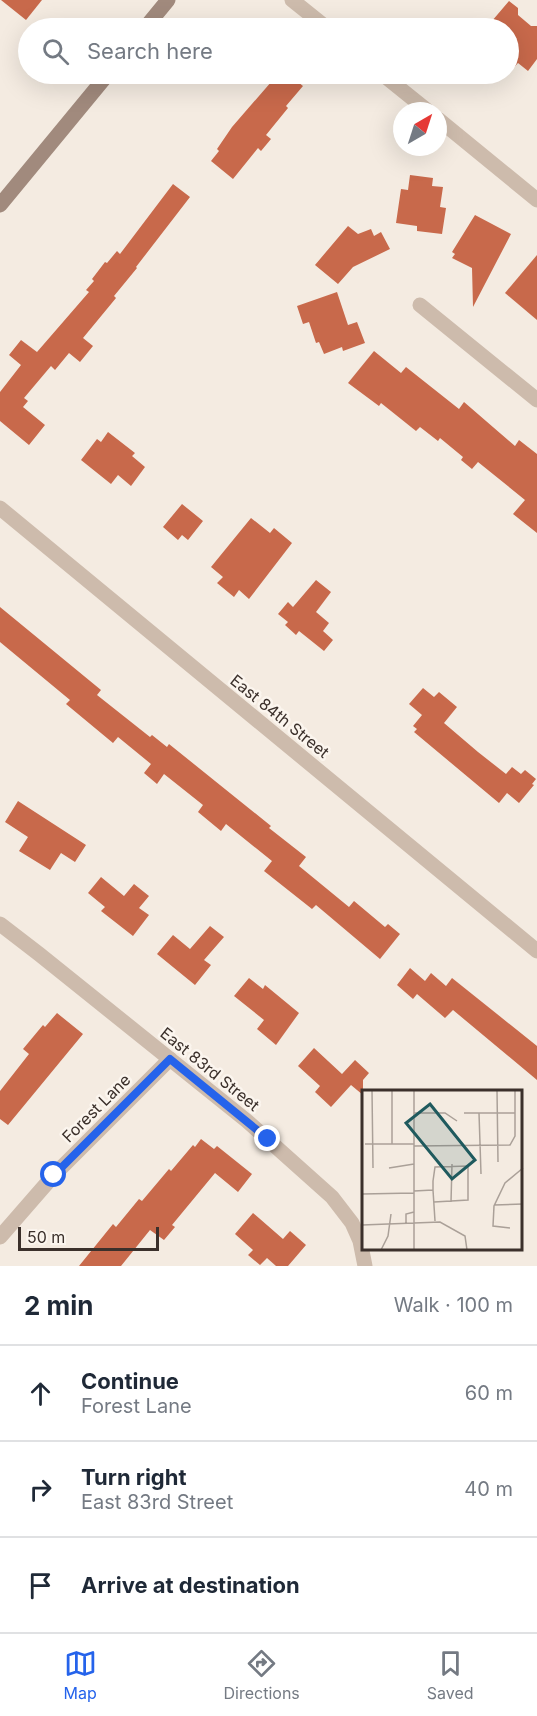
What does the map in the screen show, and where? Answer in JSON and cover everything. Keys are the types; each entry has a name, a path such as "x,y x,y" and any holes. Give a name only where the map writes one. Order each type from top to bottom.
{"main road":[{"path":"153,18 168,0"},
{"path":"0,205 100,84"}],"street":[{"path":"292,0 314,18"},
{"path":"394,84 417,102"},
{"path":"447,126 537,200"},
{"path":"420,305 537,400"},
{"name":"East 84th Street","path":"0,508 537,951"},
{"name":"East 83rd Street","path":"0,924 268,1139 332,1197 352,1223 360,1241 365,1266"},
{"name":"Forest Lane","path":"0,1237 54,1175 170,1059"}],"building":[{"path":"1,0 42,0 28,18 24,18"},
{"path":"509,1 518,8 518,15 531,26 537,26 537,59 528,71 519,64 519,18 495,18"},
{"path":"269,84 300,84 303,86 266,135 271,139 261,151 258,148 233,179 211,161 232,127"},
{"path":"410,175 433,178 432,186 443,187 440,207 446,208 442,234 417,231 417,226 396,223 401,189 408,190"},
{"path":"173,184 190,197 114,296 116,298 83,338 93,346 80,362 69,353 55,370 51,366 24,398 28,401 23,407 45,425 29,445 0,421 0,392 21,365 9,355 21,340 37,352 89,292 86,290 105,262 107,263 117,251 120,254"},
{"path":"475,215 511,234 473,307 472,268 452,258 455,254 452,252"},
{"path":"348,226 358,234 371,229 374,236 381,232 390,249 353,267 338,284 315,265"},
{"path":"537,255 537,320 505,293"},
{"path":"337,292 348,325 357,322 365,343 343,351 342,347 324,354 319,342 316,343 309,322 303,324 297,306"},
{"path":"374,351 401,373 406,367 459,409 464,402 515,446 519,440 537,454 537,533 513,514 525,500 478,462 472,469 461,460 463,457 440,438 438,441 420,427 416,431 381,403 379,406 348,383"},
{"path":"108,432 135,453 132,456 145,467 131,486 118,475 111,484 81,460 97,439 101,442"},
{"path":"182,504 203,521 188,540 182,535 178,540 163,527"},
{"path":"251,518 270,533 274,528 292,543 249,599 239,590 234,597 217,583 223,577 211,567"},
{"path":"316,580 331,592 316,612 329,623 323,631 333,640 324,651 299,631 296,635 285,625 288,622 278,614 288,602 293,607"},
{"path":"0,607 101,690 97,695 150,737 152,735 167,747 169,744 271,826 269,828 306,857 299,866 349,907 354,901 385,927 388,924 400,934 380,959 316,905 312,909 264,871 272,861 226,824 221,831 198,812 203,805 164,774 157,784 144,773 151,764 118,737 113,743 66,704 70,700 0,642"},
{"path":"423,688 434,697 439,692 457,707 444,723 478,752 506,774 512,767 521,774 525,770 536,779 532,784 534,785 519,803 507,793 499,803 414,732 417,729 413,726 422,715 409,704"},
{"path":"18,801 86,845 75,862 61,853 50,870 19,851 28,837 5,822"},
{"path":"101,877 124,896 134,884 149,896 139,908 149,915 133,936 101,911 105,907 88,893"},
{"path":"210,926 224,937 204,960 211,965 195,985 157,954 173,935 190,949"},
{"path":"410,968 425,981 431,973 446,986 452,978 537,1046 537,1080 453,1010 445,1018 417,994 413,999 397,985"},
{"path":"249,978 263,989 265,985 299,1013 276,1045 257,1029 264,1020 234,996"},
{"path":"57,1013 83,1034 8,1125 0,1119 0,1091 29,1054 23,1049 43,1025 45,1027"},
{"path":"314,1048 342,1074 355,1060 369,1073 363,1080 362,1094 351,1085 331,1107 315,1092 320,1086 298,1066"},
{"path":"201,1139 214,1149 217,1146 252,1174 238,1192 215,1173 172,1225 175,1227 164,1240 150,1230 121,1266 79,1266 113,1224 116,1227 139,1199 142,1201 169,1169 171,1171"},
{"path":"253,1213 283,1239 290,1231 306,1245 288,1266 276,1266 267,1258 260,1265 248,1255 253,1250 235,1234"}],"route":[{"path":"54,1175 170,1059 268,1139"}]}
